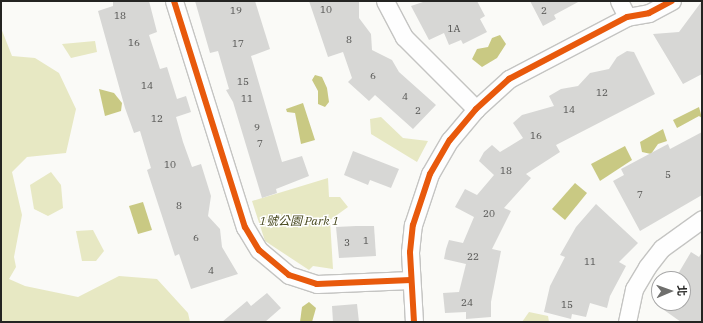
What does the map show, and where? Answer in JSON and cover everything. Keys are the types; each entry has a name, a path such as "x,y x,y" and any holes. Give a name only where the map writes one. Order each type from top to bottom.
{"street":[{"path":"174,1 245,227 259,250 289,275 317,284 411,280"},
{"path":"385,1 404,37 476,109"},
{"path":"619,1 627,17"},
{"path":"627,17 640,1"},
{"path":"414,322 411,280 413,225 420,198 438,156 476,109 509,79 627,17 648,12 672,1"},
{"path":"627,322 634,290 648,267 668,243 702,219"}],"green space":[{"path":"1,28 12,56 35,58 59,73 76,109 66,153 27,157 12,172 22,215 14,257 16,267 9,279 25,286 78,297 119,276 157,279 188,313 190,322 1,322"},
{"path":"95,41 97,52 71,58 62,44"},
{"path":"381,117 403,138 428,141 417,162 371,134 370,119"},
{"path":"51,172 61,185 63,208 48,216 34,209 30,185"},
{"name":"1號公園 Park 1","path":"328,178 329,197 340,197 348,207 330,220 333,269 313,266 309,270 265,241 252,201"},
{"path":"93,230 104,251 96,261 82,261 76,231"},
{"path":"529,312 548,316 549,322 522,322"}],"shaded area":[{"path":"500,35 506,44 497,58 482,67 472,59 477,49 488,47 492,38"},
{"path":"315,75 322,77 327,88 329,102 325,107 318,104 318,91 312,80"},
{"path":"99,89 114,93 122,103 121,111 105,116"},
{"path":"303,103 315,140 301,144 295,113 287,112 286,109"},
{"path":"699,107 702,118 699,116 677,128 673,120"},
{"path":"663,129 667,141 658,144 651,154 642,152 640,142"},
{"path":"625,146 632,160 600,181 591,164"},
{"path":"575,183 587,193 565,220 552,209"},
{"path":"143,202 152,230 138,234 129,206"},
{"path":"309,302 316,308 312,322 300,322 302,307"}],"building":[{"path":"113,1 149,1 157,32 149,35 160,69 167,67 177,99 186,96 191,112 176,117 183,142 192,167 201,164 211,196 208,216 220,229 222,247 238,274 191,289 179,254 175,256 147,170 151,168 140,131 134,133 125,108 98,11 113,6"},
{"path":"195,1 255,1 270,49 251,56 282,162 302,156 309,176 276,189 277,193 262,198 233,102 226,90 229,89 218,51 210,53"},
{"path":"309,1 359,1 359,18 371,34 372,50 392,60 399,72 436,105 413,129 375,95 369,101 348,82 352,78 343,52 328,57"},
{"path":"426,1 477,1 485,16 480,19 487,32 463,44 461,40 449,45 444,33 429,40 411,6"},
{"path":"530,1 580,1 554,15 556,19 543,26"},
{"path":"702,1 702,74 683,84 653,34 679,32"},
{"path":"627,51 634,52 655,94 556,145 560,152 526,174 531,178 504,208 511,211 492,249 501,251 491,302 491,317 466,319 466,312 445,313 443,293 459,292 466,264 444,259 446,249 449,240 463,243 474,217 455,207 465,189 477,195 494,175 479,161 484,152 492,145 500,152 523,138 513,123 522,115 554,106 549,96 561,89 578,86 590,73 609,69 617,57"},
{"path":"702,132 702,195 640,231 613,181 624,175 621,169 668,144 670,149"},
{"path":"353,151 399,169 391,188 370,180 368,185 344,175"},
{"path":"596,204 638,243 619,262 626,266 610,296 607,308 590,303 586,317 572,314 571,319 544,312 550,286 565,257 560,255 576,227"},
{"path":"374,226 376,256 339,258 336,227"},
{"path":"691,252 699,257 702,252 702,322 681,322 665,311 691,311 691,271 680,271"},
{"path":"267,293 281,308 265,322 222,322 247,301 251,306"},
{"path":"357,304 359,322 333,322 332,306"}],"cycle path":[{"path":"174,1 245,227 259,250 289,275 317,284 411,280"},
{"path":"414,322 410,252 413,225 430,174 450,140 476,109 509,79 627,17 649,13 672,1"}]}
